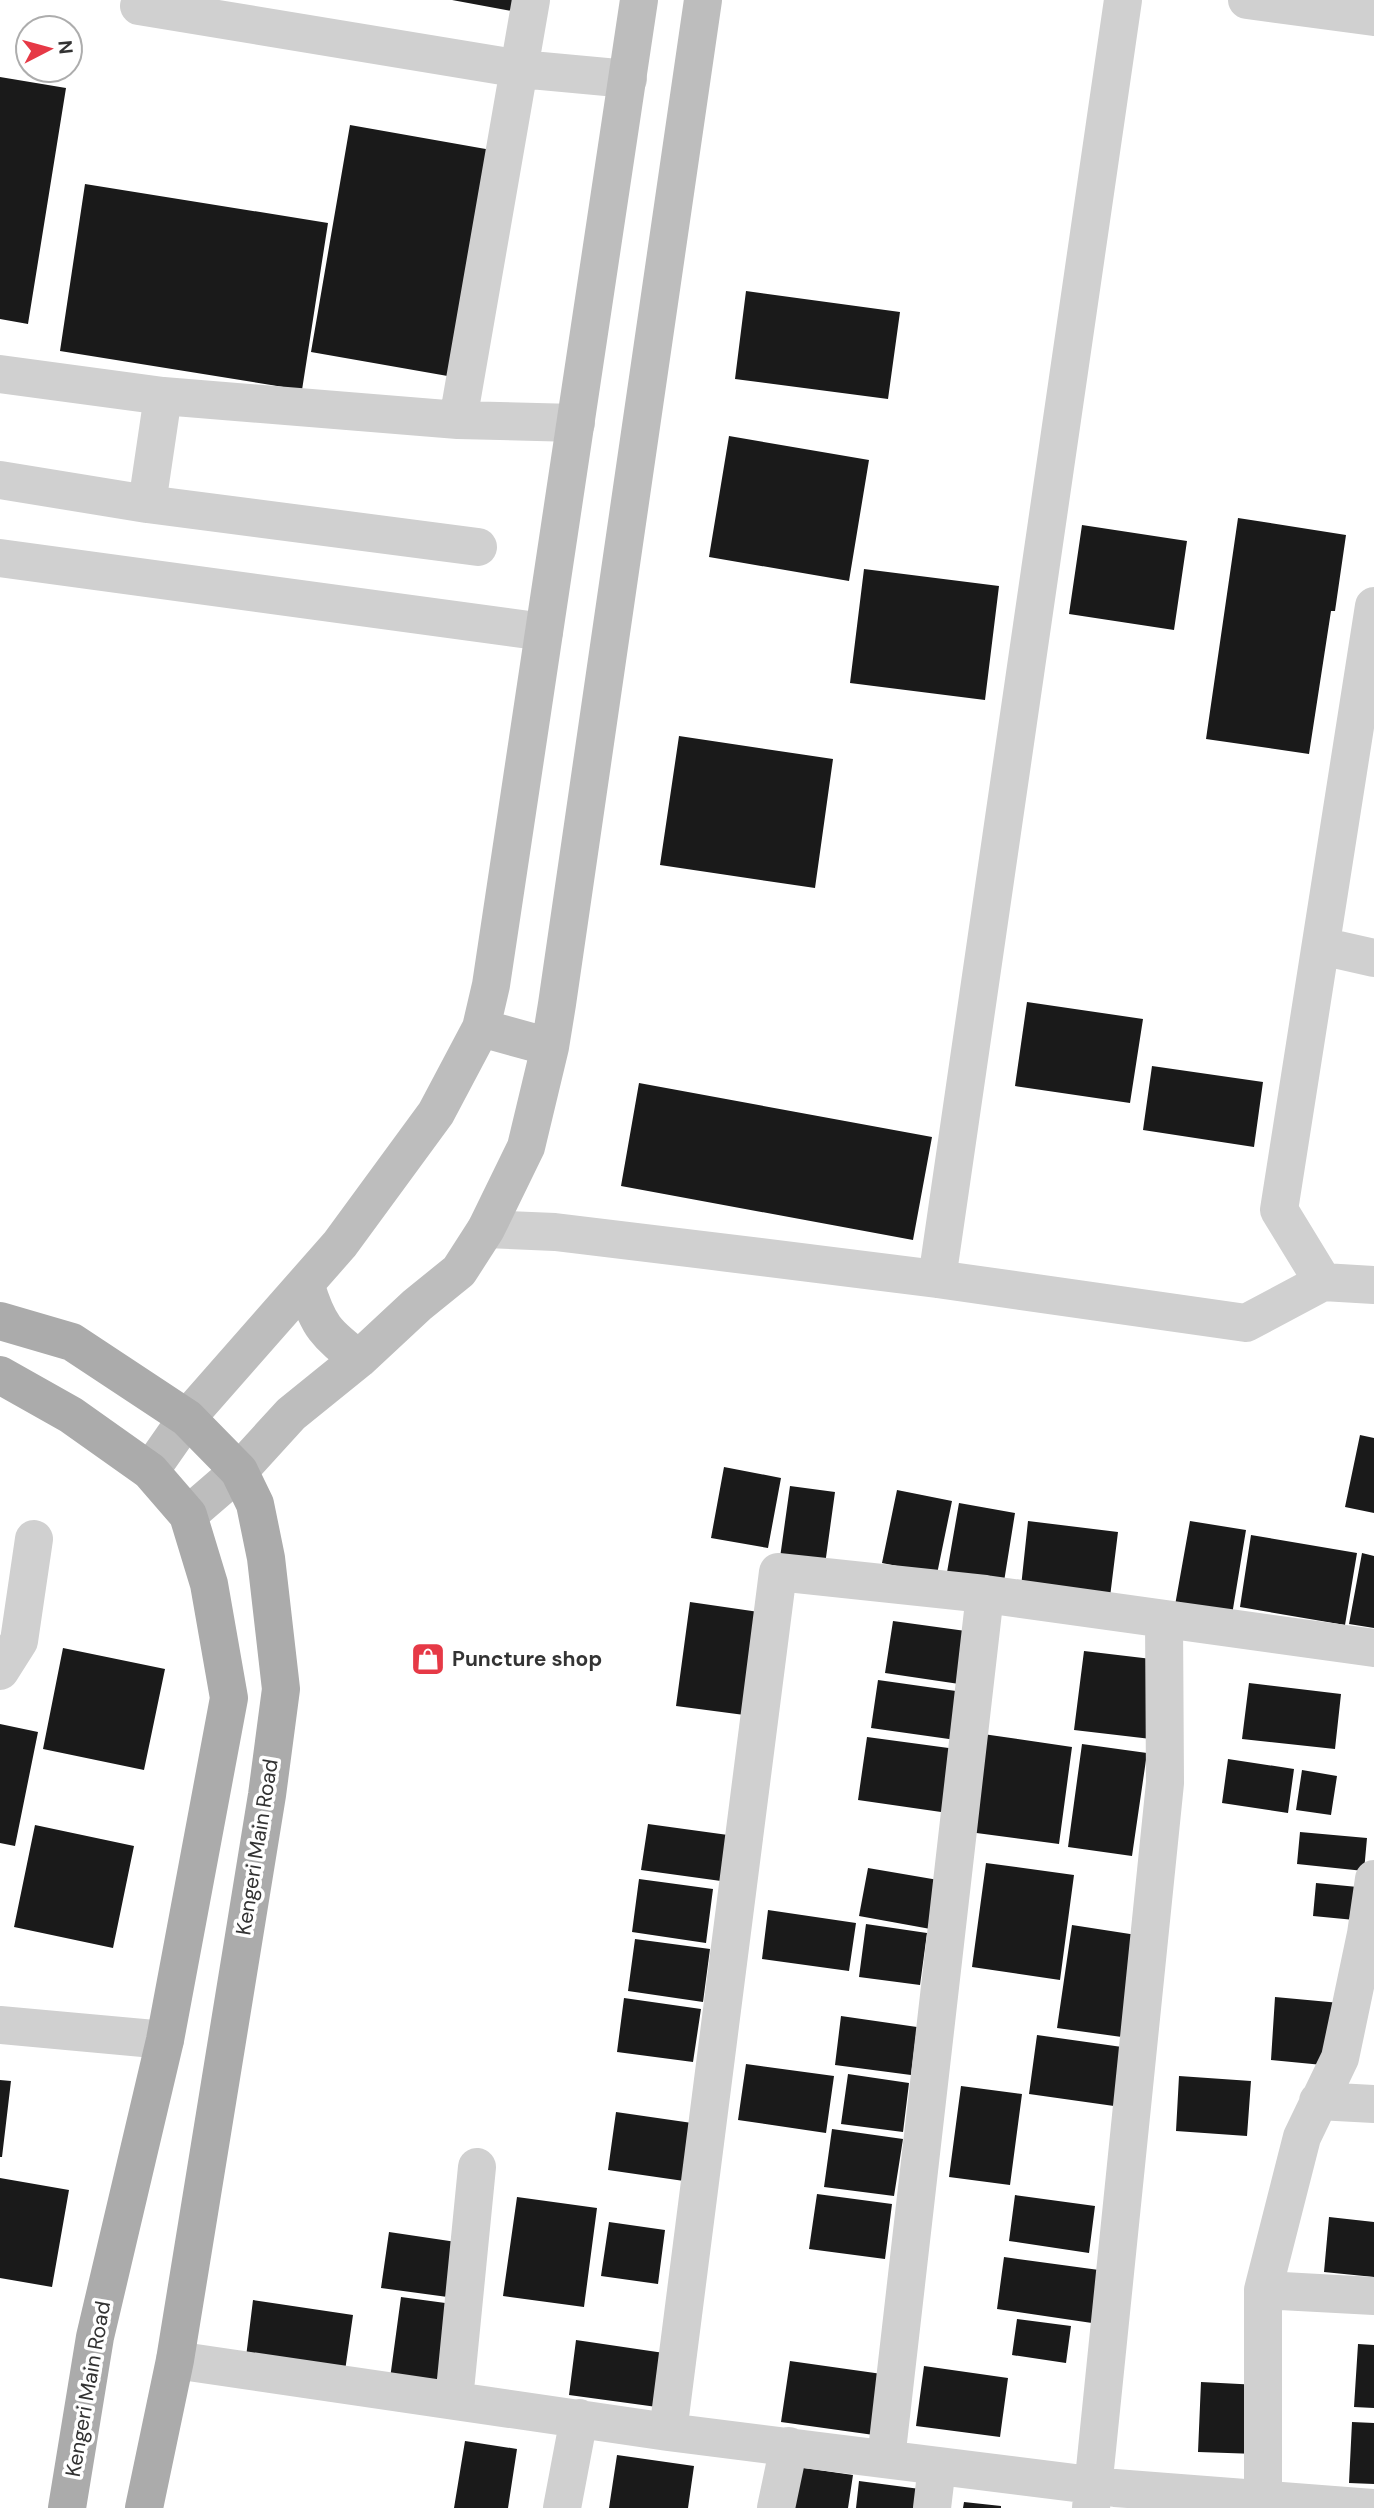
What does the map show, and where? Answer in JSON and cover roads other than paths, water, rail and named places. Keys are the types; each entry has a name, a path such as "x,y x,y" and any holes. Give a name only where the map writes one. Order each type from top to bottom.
{"main road":[{"path":"150,1471 187,1418 306,1286 356,1224 436,1113 481,1028 491,985 639,0"},
{"path":"188,1515 239,1471 291,1414 359,1359 417,1305 459,1271 486,1229 526,1147 550,1047 703,0"},
{"path":"481,1028 550,1047"},
{"path":"306,1286 315,1317 330,1337 359,1359"},
{"name":"Kengeri Main Road","path":"0,1321 72,1342 187,1418 239,1471 255,1504 266,1558 281,1689 267,1795 175,2360 144,2508"},
{"name":"Kengeri Main Road","path":"0,1375 71,1415 150,1471 188,1515 209,1584 229,1698 165,2040 95,2337 67,2508"}],"street":[{"path":"458,419 531,0"},
{"path":"937,1279 1123,0"},
{"path":"1247,0 1374,17"},
{"path":"139,6 520,69 628,79"},
{"path":"0,374 163,396 458,419 576,423"},
{"path":"147,504 163,396"},
{"path":"0,480 147,504 478,547"},
{"path":"0,558 544,632"},
{"path":"1323,1282 1279,1210 1321,946 1365,724 1374,606"},
{"path":"1321,946 1374,958"},
{"path":"486,1229 555,1232 937,1279 1246,1323 1323,1282 1374,1285"},
{"path":"0,1671 19,1641 33,1539"},
{"path":"668,2432 778,1572 985,1594 1374,1648"},
{"path":"886,2459 985,1594"},
{"path":"1093,2497 1166,1783 1164,1619"},
{"path":"1263,2499 1263,2290 1302,2137 1340,2058 1366,1934 1374,1879"},
{"path":"0,2025 165,2040"},
{"path":"1318,2101 1374,2104"},
{"path":"454,2400 477,2167"},
{"path":"1263,2290 1374,2296"},
{"path":"175,2360 668,2432 937,2466 1093,2497 1263,2499 1374,2508"},
{"path":"562,2508 579,2418"},
{"path":"776,2508 789,2446"},
{"path":"932,2508 937,2466"}],"place":[{"name":"Puncture shop","path":"428,1659"}]}
